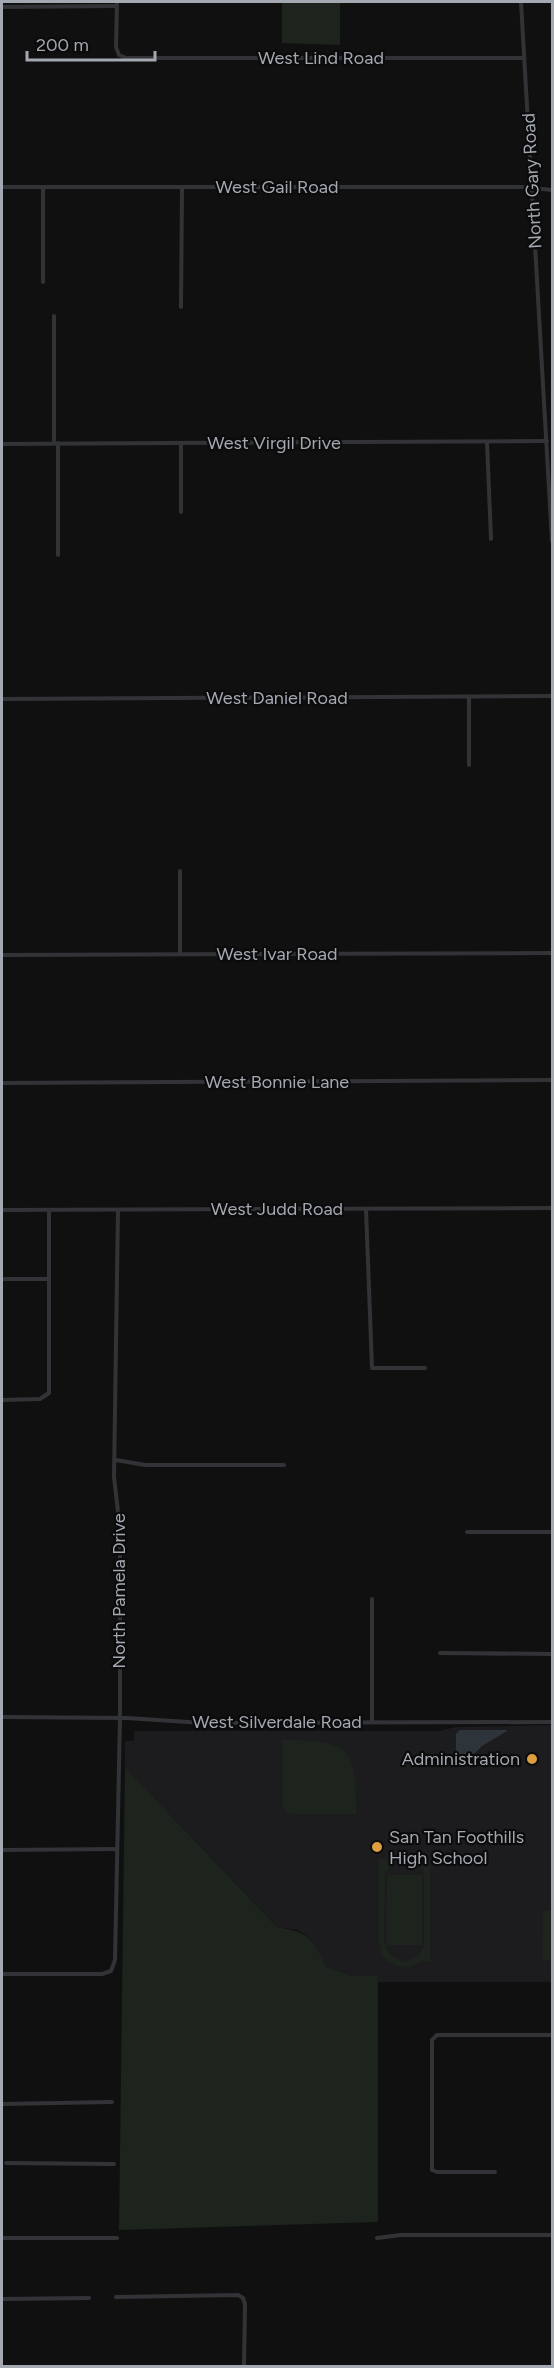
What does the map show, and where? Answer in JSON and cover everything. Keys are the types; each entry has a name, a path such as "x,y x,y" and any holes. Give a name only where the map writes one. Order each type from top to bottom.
{"street":[{"name":"North Gary Road","path":"521,2 552,541"},
{"name":"West Lind Road","path":"117,4 117,47 119,55 126,58 524,58"},
{"path":"2,7 117,4"},
{"name":"West Gail Road","path":"2,187 532,188 552,190"},
{"path":"42,187 42,282"},
{"path":"181,307 182,187"},
{"path":"54,316 58,555"},
{"path":"487,441 491,538"},
{"name":"West Virgil Drive","path":"2,444 547,441"},
{"path":"181,443 181,512"},
{"name":"West Daniel Road","path":"2,699 552,696"},
{"path":"469,765 470,697"},
{"path":"180,871 180,954"},
{"name":"West Ivar Road","path":"2,955 552,953"},
{"name":"West Bonnie Lane","path":"2,1083 552,1080"},
{"name":"West Judd Road","path":"2,1210 552,1208"},
{"path":"366,1209 372,1368 425,1368"},
{"path":"2,1400 40,1399 48,1393 49,1210"},
{"name":"North Pamela Drive","path":"2,1974 102,1974 111,1971 115,1960 120,1718 120,1529 114,1477 118,1210"},
{"path":"2,1279 49,1279"},
{"path":"116,1460 145,1465 284,1465"},
{"path":"467,1532 552,1532"},
{"path":"372,1599 372,1722"},
{"path":"440,1653 552,1654"},
{"name":"West Silverdale Road","path":"2,1717 120,1718 203,1723 552,1722"},
{"path":"2,1850 117,1849"},
{"path":"495,2172 437,2172 432,2169 432,2040 437,2035 552,2035"},
{"path":"2,2104 112,2102"},
{"path":"6,2163 114,2164"},
{"path":"377,2238 401,2235 552,2235"},
{"path":"2,2238 117,2238"},
{"path":"116,2297 238,2295 243,2298 245,2304 244,2367"},
{"path":"2,2299 89,2298"}],"shaded area":[{"path":"282,2 340,2 340,45 282,43"},
{"name":"San Tan Foothills High School","path":"552,1725 552,1982 378,1982 378,1976 351,1976 327,1967 307,1936 297,1930 277,1927 125,1767 125,1741 134,1741 134,1731 439,1731 456,1727"},
{"path":"460,1730 507,1731 482,1746 473,1755 461,1757 456,1755 456,1734"},
{"path":"283,1740 323,1742 345,1752 351,1761 354,1774 356,1814 289,1814 283,1807"},
{"path":"125,1767 277,1927 309,1938 327,1967 351,1976 378,1976 378,2222 119,2230"},
{"path":"404,1852 430,1859 430,1961 421,1961 409,1967 398,1966 389,1962 382,1955 379,1941 379,1859 387,1859","holes":["405,1858 418,1864 424,1878 424,1945 418,1956 404,1962 390,1955 384,1941 385,1874 391,1863"]},
{"path":"387,1875 422,1875 422,1945 387,1945"},
{"path":"543,1911 552,1911 552,1960 542,1960"}],"place":[{"name":"Administration","path":"532,1759"},
{"name":"San Tan Foothills High School","path":"377,1847"}]}
